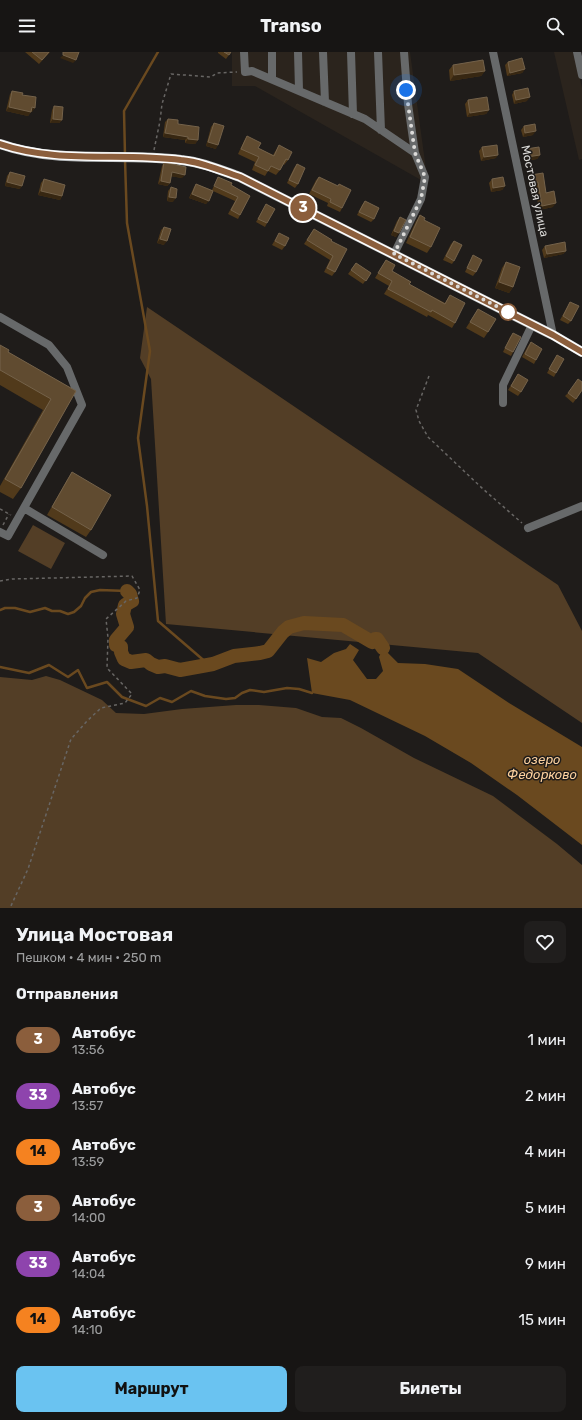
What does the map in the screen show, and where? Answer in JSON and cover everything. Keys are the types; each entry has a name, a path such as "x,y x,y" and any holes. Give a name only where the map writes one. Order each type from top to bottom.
{"main road":[{"path":"0,144 19,151 59,156 152,157 182,160 208,165 240,177 394,254 553,335 582,352"}],"street":[{"path":"244,52 245,72 252,71 365,119 415,153"},
{"path":"272,52 272,79"},
{"path":"298,52 299,90"},
{"path":"323,52 326,102"},
{"path":"351,52 353,114"},
{"path":"378,52 381,130"},
{"path":"394,254 421,199 425,177 415,153 408,104 404,52"},
{"name":"Мостовая улица","path":"493,52 553,335"},
{"path":"577,52 581,70"},
{"path":"0,317 49,345 67,367 82,405 8,536 2,528"},
{"path":"503,403 503,385 532,325"},
{"path":"528,528 582,506"},
{"path":"24,508 103,555"}],"path":[{"path":"152,157 162,104 171,74 211,77 217,73 245,72"},
{"path":"429,376 416,410 419,421 428,437 483,489 528,528"},
{"path":"0,509 18,519"},
{"path":"2,528 9,514"},
{"path":"0,581 12,579 132,576 140,590 137,598 126,601 106,619 108,638 107,668 132,694 125,703 101,708 71,739 28,869 10,908"}],"shaded area":[{"path":"232,52 410,52 428,184 255,86 232,86"},
{"path":"554,52 574,52 582,88 582,159 579,160"},
{"path":"147,307 558,585 582,631 582,723 478,653 166,624 151,379 140,358"},
{"path":"33,525 65,543 51,569 18,551"},
{"path":"46,676 60,680 102,700 116,713 144,714 182,709 259,705 296,708 322,717 341,718 414,758 493,796 557,844 582,865 582,908 0,908 0,677 32,680"}],"water":[{"name":"озеро Федорково","path":"350,644 359,650 353,660 367,679 376,679 383,671 379,657 383,648 398,663 425,664 458,669 509,703 582,747 582,845 517,795 471,763 425,736 350,700 312,693 307,658 321,662 334,653 346,649"}],"building":[{"path":"32,52 49,52 42,60"},
{"path":"63,52 79,52 76,60 63,55"},
{"path":"224,52 231,52 229,55"},
{"path":"522,58 525,69 510,73 508,62"},
{"path":"483,60 485,71 454,75 453,65"},
{"path":"528,88 530,97 516,100 514,91"},
{"path":"12,91 23,93 22,95 36,97 35,108 32,107 31,112 9,107"},
{"path":"487,97 489,110 470,113 468,100"},
{"path":"54,106 63,107 62,120 53,119"},
{"path":"168,119 178,120 178,124 199,127 198,140 165,133"},
{"path":"214,123 224,126 218,145 208,142"},
{"path":"535,124 536,131 525,133 524,126"},
{"path":"247,136 261,143 258,148 274,156 279,145 292,152 280,170 271,166 268,171 255,165 259,157 241,149"},
{"path":"497,145 498,155 484,157 482,147"},
{"path":"539,147 540,155 527,157 526,149"},
{"path":"164,162 186,167 185,175 172,172 170,183 161,181"},
{"path":"297,164 305,168 298,184 289,180"},
{"path":"10,172 25,176 22,186 7,182"},
{"path":"543,173 546,193 554,191 556,203 542,206 538,182 532,183 531,175"},
{"path":"218,177 232,183 231,185 250,196 240,215 231,210 238,197 214,186"},
{"path":"319,177 351,190 342,208 330,202 331,199 312,190"},
{"path":"503,177 505,186 493,188 492,179"},
{"path":"44,179 65,185 62,196 41,191"},
{"path":"196,184 213,191 209,201 192,194"},
{"path":"171,187 177,189 176,198 169,197"},
{"path":"365,201 379,208 374,219 359,212"},
{"path":"266,204 275,209 267,223 258,219"},
{"path":"420,215 425,218 424,220 440,228 431,247 410,237"},
{"path":"400,217 406,220 399,233 394,231"},
{"path":"164,227 171,229 167,241 160,239"},
{"path":"314,229 332,240 331,241 347,249 335,272 327,268 333,256 307,240"},
{"path":"279,233 289,238 285,246 275,241"},
{"path":"454,241 462,245 454,261 446,256"},
{"path":"565,242 566,251 547,254 545,246"},
{"path":"473,255 482,260 476,272 467,268"},
{"path":"386,260 395,265 392,271 411,282 409,284 445,304 450,295 465,303 455,323 388,289 392,281 378,273"},
{"path":"506,262 520,267 513,287 499,282"},
{"path":"356,263 371,273 366,281 351,270"},
{"path":"570,302 579,306 571,321 563,316"},
{"path":"478,309 496,319 488,332 470,322"},
{"path":"513,333 521,337 513,352 505,348"},
{"path":"531,342 542,349 536,360 525,354"},
{"path":"0,345 9,350 8,352 76,391 21,488 5,479 51,399 0,370"},
{"path":"557,355 564,359 556,373 549,369"},
{"path":"518,374 528,380 521,392 511,386"},
{"path":"578,379 582,382 582,390 576,399 568,393"},
{"path":"72,472 111,495 91,530 52,507"}],"waterway":[{"path":"125,155 124,111 158,52"},
{"path":"125,160 127,223 150,351 138,438 147,506 158,621 208,664"},
{"path":"0,610 5,608 15,608 30,612 45,608 68,614 74,612 81,606 85,598 91,592 100,590 127,591"},
{"path":"127,591 130,594 132,601 125,605 123,614 127,627 116,640 116,645 121,647 121,652 124,659 131,662 146,660 158,667 165,666 180,670 213,664 234,656 268,651 283,632 289,627 304,623 343,625 372,642 377,639 383,648"},
{"path":"0,667 29,673 49,665 68,677 78,670 87,688 107,682 122,697 146,706 160,698 172,702 191,691 205,696 226,699 235,698 250,690 264,692 287,688 299,689 312,693"}],"bus line":[{"name":"3","path":"0,144 19,151 59,156 152,157 182,160 208,165 240,177 553,335 582,352"}],"route":[{"path":"406,90 415,153 425,177 421,199 394,254 508,312"}]}
